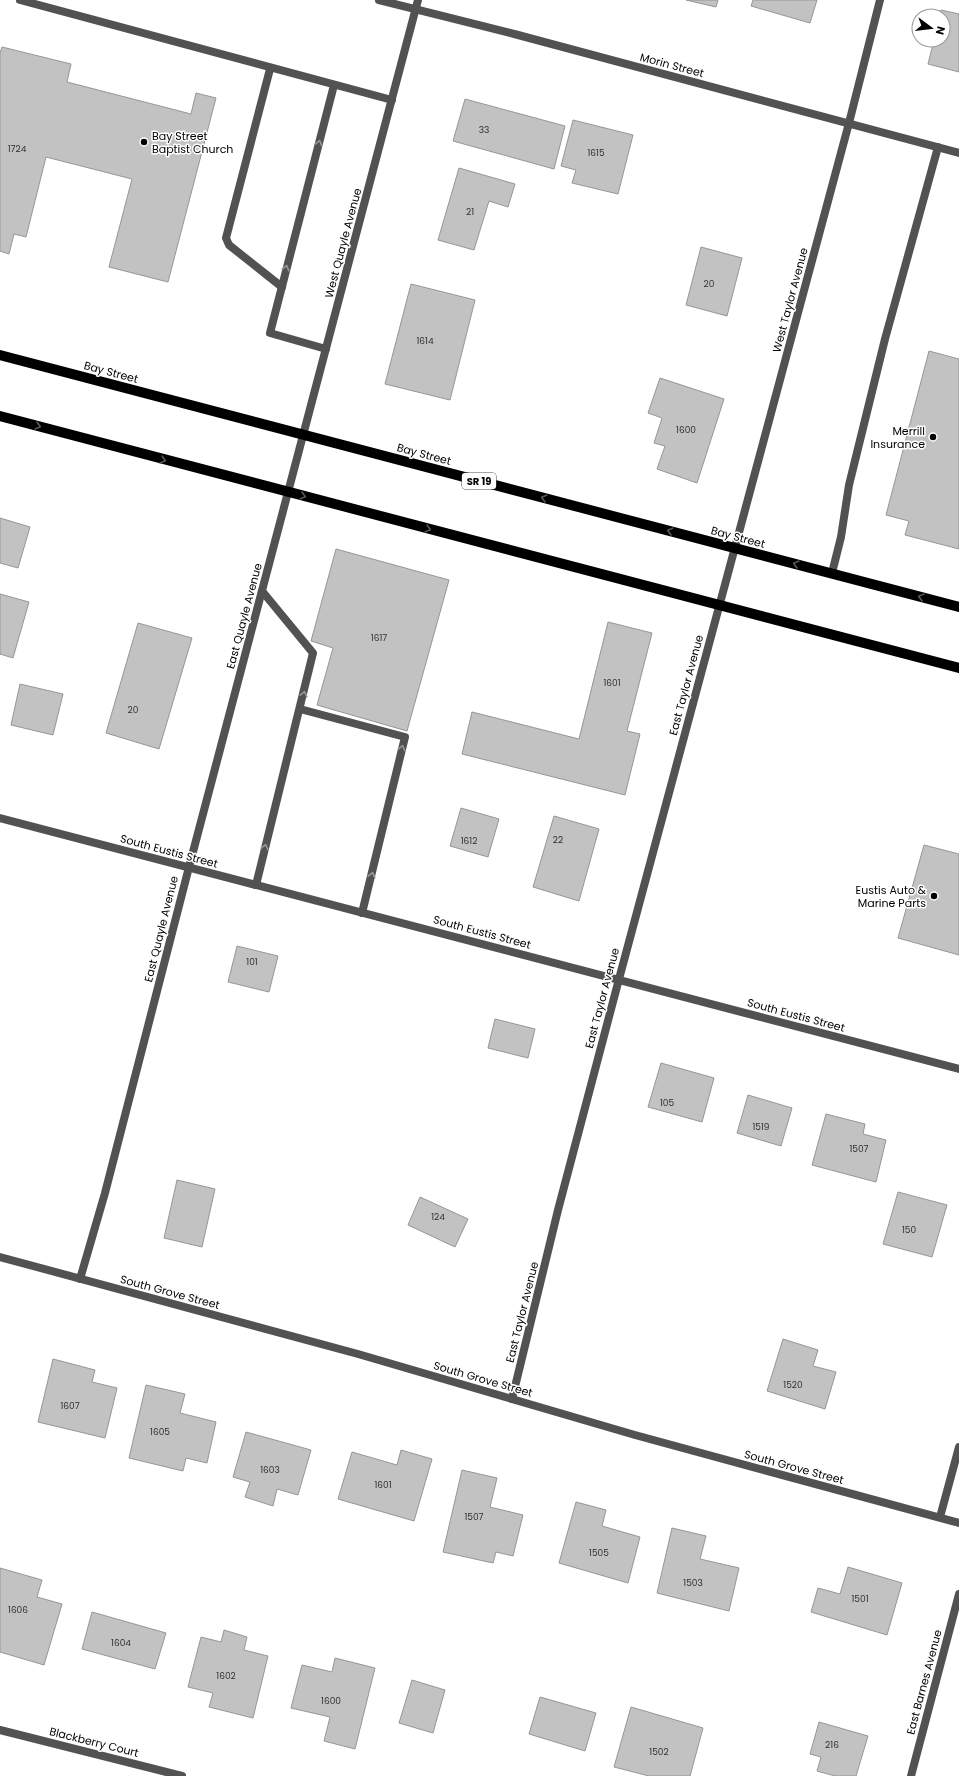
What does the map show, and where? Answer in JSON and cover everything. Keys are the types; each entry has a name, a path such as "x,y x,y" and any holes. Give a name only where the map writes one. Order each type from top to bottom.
{"main road":[{"name":"Bay Street","path":"0,355 959,607"},
{"path":"0,416 959,668"}],"street":[{"path":"20,0 270,69 392,100"},
{"name":"Morin Street","path":"379,0 959,153"},
{"name":"West Quayle Avenue","path":"288,492 418,0"},
{"name":"West Taylor Avenue","path":"719,605 849,123 880,0"},
{"path":"270,69 226,238 228,245 282,287"},
{"path":"326,349 270,333 334,85"},
{"path":"832,574 842,537 849,486 885,338 938,148"},
{"name":"East Quayle Avenue","path":"80,1279 106,1193 189,867 288,492"},
{"path":"256,885 313,653 262,591"},
{"name":"East Taylor Avenue","path":"512,1399 558,1210 719,605"},
{"path":"300,709 405,737 362,912"},
{"name":"South Eustis Street","path":"0,818 959,1069"},
{"name":"South Grove Street","path":"0,1257 358,1354 635,1435 959,1523"},
{"path":"940,1517 959,1447"},
{"name":"East Barnes Avenue","path":"911,1776 959,1594"},
{"name":"Blackberry Court","path":"0,1730 182,1776"}],"building":[{"path":"686,0 718,0 716,7"},
{"path":"753,0 817,0 810,23 751,6"},
{"path":"951,12 959,14 959,72 928,64 932,48 951,48"},
{"path":"2,47 71,64 67,82 191,114 196,93 216,98 168,282 109,267 132,179 46,157 26,237 14,234 9,254 0,251 0,53"},
{"path":"465,99 565,126 554,169 453,141"},
{"path":"573,120 633,135 618,194 572,183 576,170 561,166"},
{"path":"459,168 515,184 508,207 489,201 474,250 438,240"},
{"path":"701,247 742,258 727,316 686,305"},
{"path":"411,284 475,300 450,400 385,384"},
{"name":"Merrill Insurance","path":"929,351 959,359 959,549 905,535 909,521 886,515"},
{"path":"660,378 724,399 697,483 657,469 665,446 654,443 662,418 648,413"},
{"path":"0,518 30,527 18,568 0,563"},
{"path":"336,549 449,580 407,731 317,705 333,648 311,641"},
{"path":"0,594 29,602 13,658 0,654"},
{"path":"608,622 652,633 627,731 640,734 625,795 462,754 472,712 579,739"},
{"path":"138,623 192,638 159,749 106,733"},
{"path":"20,684 63,694 53,735 11,725"},
{"path":"461,808 499,819 488,857 450,846"},
{"path":"554,816 599,829 579,901 533,887"},
{"name":"Eustis Auto & Marine Parts","path":"924,845 959,854 959,955 898,938"},
{"path":"237,946 278,956 269,992 228,982"},
{"path":"495,1019 535,1029 528,1058 488,1048"},
{"path":"661,1063 714,1078 702,1122 648,1107"},
{"path":"748,1095 792,1108 781,1146 737,1133"},
{"path":"826,1114 865,1124 863,1134 886,1140 876,1182 812,1165"},
{"path":"177,1180 215,1189 202,1247 164,1238"},
{"path":"898,1192 947,1205 932,1257 883,1244"},
{"path":"420,1197 468,1219 455,1247 408,1225"},
{"path":"783,1339 818,1350 813,1366 836,1372 825,1409 767,1391"},
{"path":"53,1359 95,1370 92,1382 117,1388 105,1438 38,1422"},
{"path":"146,1385 185,1394 180,1413 216,1422 207,1463 186,1458 183,1471 129,1458"},
{"path":"246,1432 311,1450 298,1495 277,1489 273,1506 245,1497 250,1482 233,1477"},
{"path":"401,1450 432,1459 414,1521 338,1499 352,1452 397,1465"},
{"path":"462,1470 497,1478 490,1507 523,1515 513,1556 496,1552 493,1563 443,1552"},
{"path":"576,1502 606,1510 602,1526 640,1537 628,1583 559,1563"},
{"path":"672,1528 706,1536 700,1559 739,1568 729,1611 657,1593"},
{"path":"848,1567 902,1583 887,1635 811,1612 818,1588 840,1594"},
{"path":"0,1568 42,1580 37,1597 62,1604 44,1665 0,1652"},
{"path":"92,1612 166,1633 155,1669 82,1649"},
{"path":"224,1630 247,1637 244,1650 268,1656 253,1718 209,1707 213,1693 188,1687 201,1637 221,1642"},
{"path":"335,1658 375,1668 355,1749 324,1741 330,1717 291,1708 302,1665 332,1672"},
{"path":"412,1680 445,1690 433,1733 399,1723"},
{"path":"540,1697 596,1713 585,1751 529,1734"},
{"path":"631,1707 703,1728 690,1776 649,1776 614,1767"},
{"path":"819,1722 868,1736 856,1776 835,1776 817,1771 821,1757 810,1754"}],"place":[{"name":"Bay Street Baptist Church","path":"144,142"},
{"name":"Merrill Insurance","path":"933,437"},
{"name":"Eustis Auto & Marine Parts","path":"934,896"}]}
